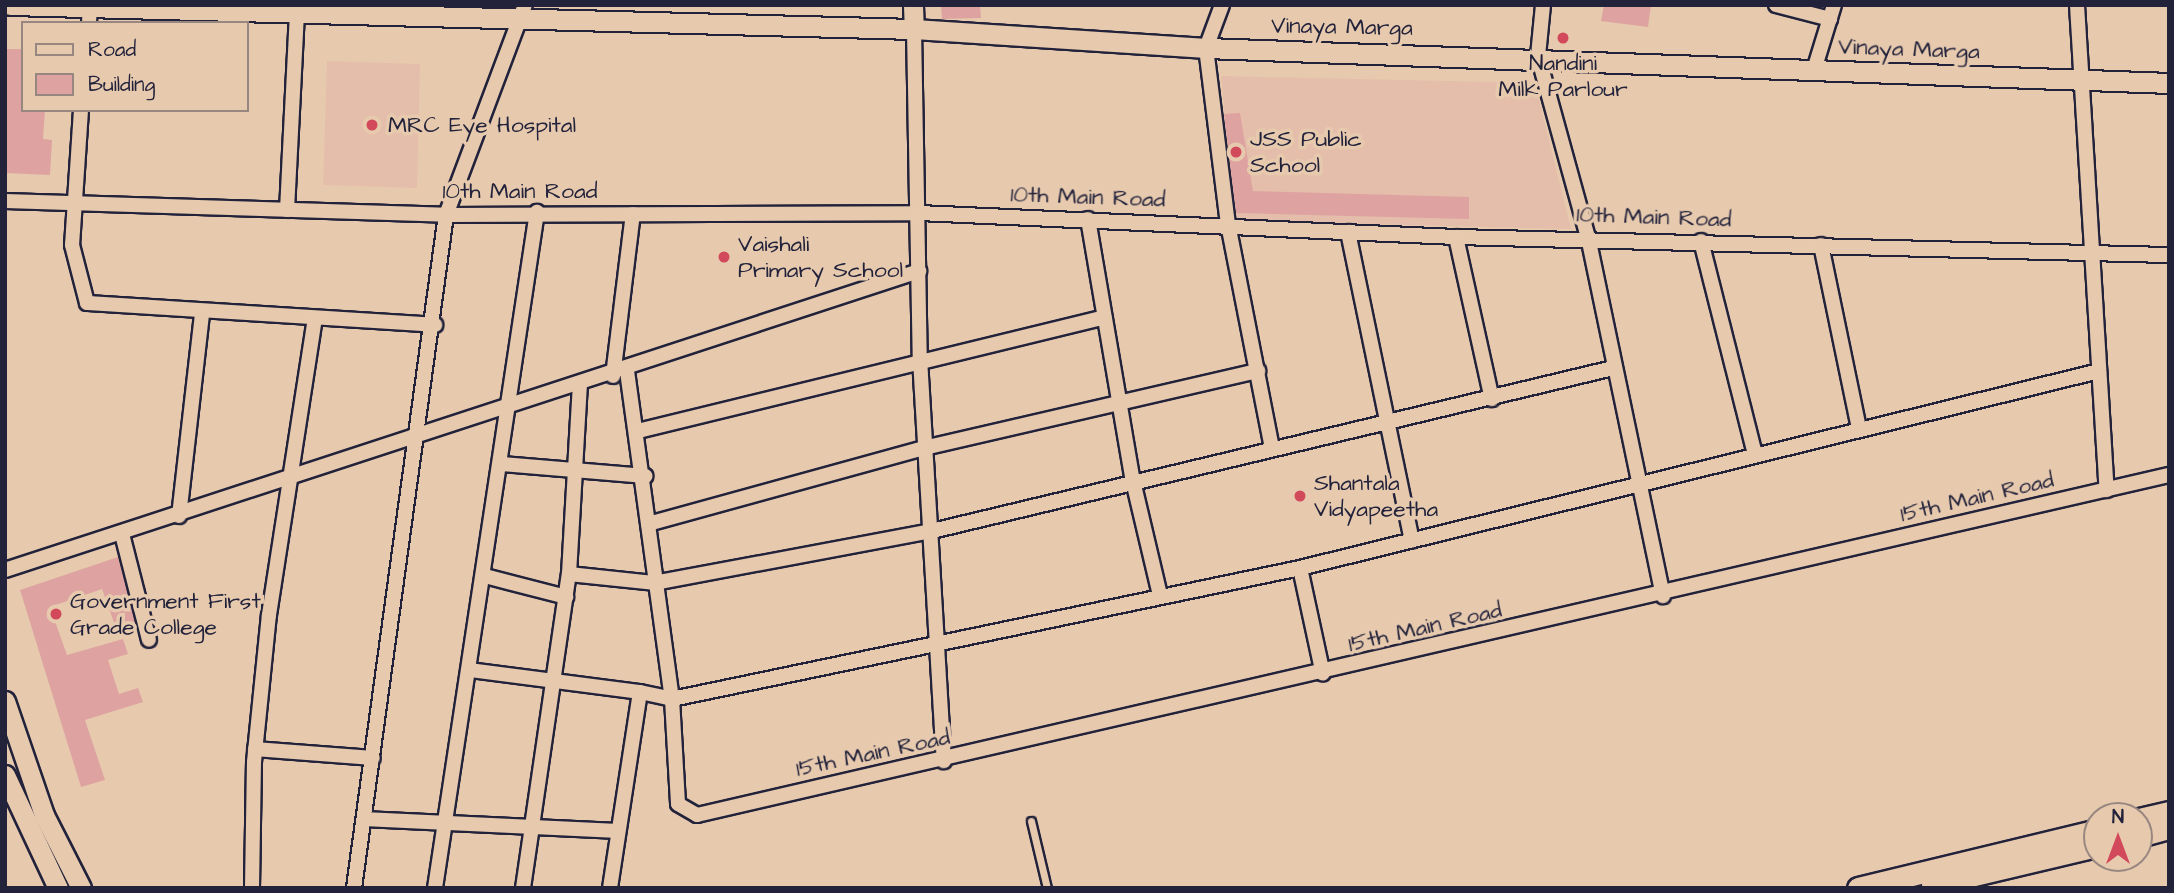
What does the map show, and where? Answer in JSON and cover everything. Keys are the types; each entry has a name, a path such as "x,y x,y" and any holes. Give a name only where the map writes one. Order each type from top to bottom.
{"main road":[{"path":"1921,888 2083,835"},
{"path":"1858,888 1951,879 2083,849"}],"street":[{"name":"Vinaya Marga","path":"10,5 90,12 523,14 914,29 1206,48 1538,56 1814,70 2169,83"},
{"path":"913,5 920,359 942,645 944,761"},
{"path":"1222,5 1206,48 1228,224 1272,449"},
{"path":"1543,5 1538,56 1588,237 1662,596"},
{"path":"1776,5 1832,12 1814,70"},
{"path":"2077,5 2107,490"},
{"path":"286,210 304,11"},
{"path":"354,888 416,435 435,325 446,215 523,14"},
{"path":"81,112 72,202 72,245 88,303 202,313 435,325"},
{"name":"10th Main Road","path":"5,201 446,215 537,212 919,214 1228,224 1456,237 1588,237 2169,255"},
{"path":"435,888 511,407 537,212"},
{"path":"633,214 620,373 638,430 654,583 672,699"},
{"path":"1088,219 1133,481 1160,595"},
{"path":"1348,232 1384,425 1412,540"},
{"path":"1456,237 1492,399"},
{"path":"1701,241 1755,455"},
{"path":"1821,245 1859,429"},
{"path":"5,570 179,516 416,435 620,373 919,271"},
{"path":"179,516 202,313"},
{"path":"638,430 920,359 1104,317"},
{"path":"252,888 255,749 315,319"},
{"path":"569,574 654,583 932,531 1133,481 1384,425 1613,368"},
{"path":"648,524 928,447 1258,371"},
{"path":"470,670 556,678 672,699 942,645 1160,595 1300,568 2099,371"},
{"path":"523,888 556,678 569,574 580,383"},
{"path":"502,464 645,477"},
{"name":"15th Main Road","path":"672,699 678,804 690,814 944,761 1662,596 2169,475"},
{"path":"122,534 149,640"},
{"path":"1300,568 1323,674"},
{"path":"485,576 566,597"},
{"path":"610,888 640,692"},
{"path":"5,701 44,816 81,888"},
{"path":"255,749 373,758"},
{"path":"5,775 58,888"},
{"path":"365,819 617,831"}],"lane":[{"path":"1031,821 1047,888"}],"shaded area":[{"name":"MRC Eye Hospital","path":"327,61 420,64 417,188 323,185"},
{"path":"1221,76 1535,83 1571,229 1235,221"}],"building":[{"path":"941,5 980,5 981,18 942,19"},
{"path":"1604,5 1651,5 1648,27 1601,21"},
{"path":"5,49 21,49 21,112 45,112 43,139 52,140 50,175 5,173"},
{"name":"JSS Public School","path":"1240,113 1253,191 1469,197 1469,219 1236,213 1224,114"},
{"path":"118,557 135,622 116,628 102,589 50,607 67,655 123,639 128,654 108,660 119,694 138,688 143,702 85,720 105,780 81,787 20,590"}],"place":[{"name":"Nandini Milk Parlour","path":"1563,38"},
{"name":"MRC Eye Hospital","path":"372,125"},
{"name":"JSS Public School","path":"1236,152"},
{"name":"Vaishali Primary School","path":"724,257"},
{"name":"Shantala Vidyapeetha","path":"1300,496"},
{"name":"Government First Grade College","path":"56,614"}]}
